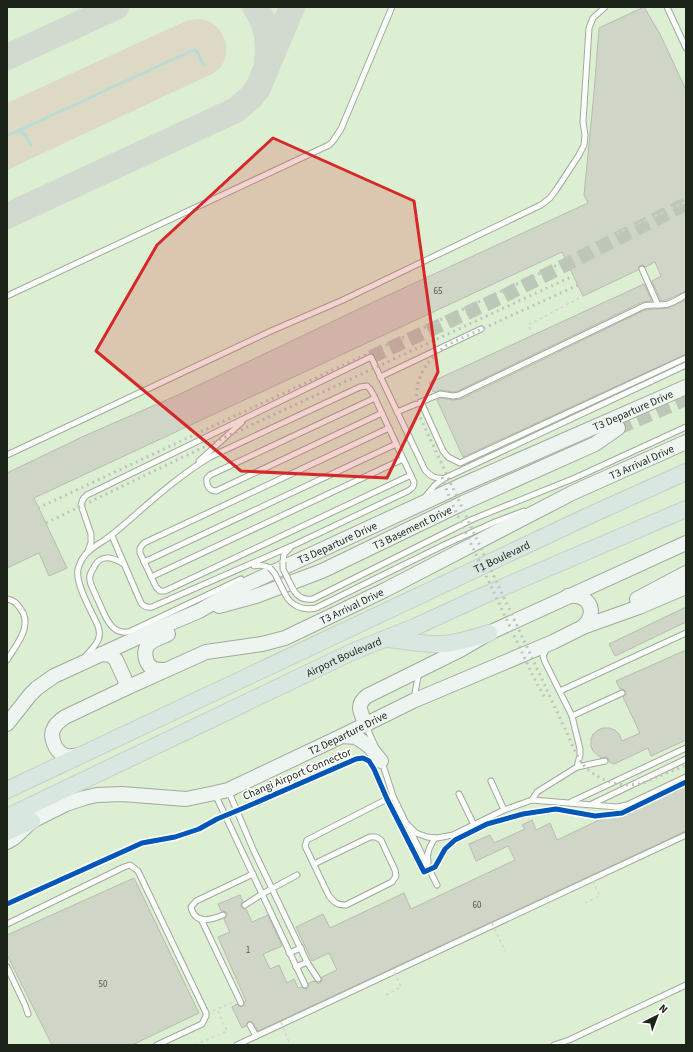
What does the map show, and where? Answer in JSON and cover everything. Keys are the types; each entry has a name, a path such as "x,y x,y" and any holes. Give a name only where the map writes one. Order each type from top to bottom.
{"highway":[{"name":"T1 Boulevard","path":"318,644 686,472"},
{"name":"Airport Boulevard","path":"7,817 352,652 417,626 492,592 686,509"},
{"path":"318,644 357,638 442,644 468,640 488,633"},
{"name":"Airport Boulevard","path":"7,790 318,644"},
{"path":"7,832 32,822"}],"main road":[{"name":"T3 Departure Drive","path":"7,724 20,706 37,688 54,676 196,612 269,572 686,386"},
{"name":"T3 Basement Drive","path":"196,612 256,596 322,571 463,503 595,444 618,428"},
{"name":"T3 Arrival Drive","path":"79,755 68,756 60,753 57,750 53,740 52,735 54,727 65,717 164,670 206,652 262,644 285,638 385,590 572,493 686,442"},
{"path":"366,725 360,709 361,702 364,698 460,650 488,633 686,543"},
{"path":"608,618 636,599 686,573"},
{"name":"T2 Departure Drive","path":"7,842 14,838 32,822 66,804 97,795 122,794 186,800 222,791 366,725 413,701 553,642 583,627 639,607 686,587"},
{"path":"568,596 581,597 590,605 592,611 591,617 583,627"},
{"path":"164,670 156,670 149,664 145,655 148,645 171,632 196,612"},
{"path":"102,654 110,655 116,660 126,682 124,689"},
{"path":"342,736 356,736 369,746 381,761"}],"lane":[{"path":"7,296 329,145 341,129 392,7"},
{"path":"7,454 272,331 343,300 541,205 550,198 579,155 588,134 583,122 589,28 593,18 604,7"},
{"path":"667,7 686,48"},
{"path":"642,269 658,305"},
{"path":"397,412 440,394 453,396 459,395 644,306 651,304 668,304 686,296"},
{"path":"380,377 481,329"},
{"path":"77,666 94,647 100,636 98,626 80,586 78,573 78,568 91,543 91,534 81,505 83,499 88,495 371,357 425,470 434,478 445,478"},
{"path":"422,402 443,451 448,457 460,463 686,358"},
{"path":"414,507 435,485 445,478 686,365"},
{"path":"112,536 143,606 148,608 294,545 412,489 414,486 411,475 375,398 367,386 360,387 210,457 187,472"},
{"path":"375,398 210,475 206,481 209,488 212,491 216,491 382,413"},
{"path":"88,551 112,536 247,418"},
{"path":"294,545 284,554 282,562 283,569 298,596 303,599 313,599 473,519 575,478 686,427"},
{"path":"389,428 144,544 140,548 140,554 156,587 160,592 165,591 411,475"},
{"path":"144,562 396,444"},
{"path":"151,577 403,459"},
{"path":"124,565 109,558 103,558 98,561 91,571 90,581 109,623 116,630 121,632 131,631 241,579 269,572 275,574 284,594 295,606 305,609 316,608 446,544 495,522 572,493"},
{"path":"245,567 264,565 269,572"},
{"path":"7,600 12,600 22,609 26,628 7,660"},
{"path":"560,692 686,633"},
{"path":"553,642 545,651 543,656 572,716 580,749 577,767"},
{"path":"413,701 420,670"},
{"path":"572,716 622,693"},
{"path":"366,725 381,761 393,796 437,885"},
{"path":"569,803 686,748"},
{"path":"592,805 686,759"},
{"path":"532,800 538,792 577,767 605,761"},
{"path":"406,823 416,833 427,837 436,838 454,835 504,810 532,800 617,807 627,805 686,777"},
{"path":"491,781 504,810"},
{"path":"222,791 253,848 301,948 318,979"},
{"path":"222,791 243,853 305,985"},
{"path":"459,794 474,825"},
{"path":"314,864 370,837 376,837 381,840 395,870 396,876 392,882 346,905 335,903 329,896 305,846 308,840 393,796"},
{"path":"237,1045 315,1007 686,835"},
{"path":"430,869 427,857 430,845 436,838"},
{"path":"243,853 253,848"},
{"path":"7,924 124,867 130,865 135,868 138,871 206,1013 202,1024 157,1045"},
{"path":"223,915 207,920 201,919 196,916 192,910 192,906 195,902 253,874"},
{"path":"245,905 272,888 297,875"},
{"path":"201,919 240,1001"},
{"path":"289,953 301,948"},
{"path":"296,967 308,962"},
{"path":"7,967 28,1014"},
{"path":"554,1045 569,1040 686,985"},
{"path":"250,1025 256,1036"}],"path":[{"path":"612,236 686,202"},
{"path":"533,335 528,325 582,296"},
{"path":"585,903 600,896 591,878"},
{"path":"492,923 505,951"},
{"path":"386,995 402,987 393,969"},
{"path":"206,1013 240,1001"},
{"path":"196,1045 227,1031 217,1009"},
{"path":"281,1022 290,1045"}],"highlighted area":[{"path":"273,138 414,201 438,372 387,478 241,471 96,351 157,245"}],"shaded area":[{"path":"7,7 686,7 686,1045 7,1045"},
{"path":"199,19 214,24 219,29 225,41 226,54 224,61 221,67 214,73 7,170 7,103 188,20"}],"building":[{"path":"644,7 660,34 686,90 686,291 661,301 652,281 661,276 655,262 645,267 643,265 640,266 638,270 583,296 562,252 34,498 67,568 49,576 39,553 7,568 7,473 82,437 180,394 382,298 588,203 584,195 599,28"},
{"path":"644,284 652,301 642,302 458,391 453,392 440,390 433,392 429,383"},
{"path":"686,300 686,354 463,457 437,400 441,398 453,400 461,399 645,310 669,308"},
{"path":"686,607 686,622 615,656 609,644"},
{"path":"686,650 686,740 651,756 648,748 614,764 609,762 607,757 601,758 593,751 591,746 593,734 598,730 609,728 615,730 619,734 622,741 640,733 623,697 626,694 625,691 620,689 616,681"},
{"path":"686,781 686,831 258,1031 250,1021 242,1028 232,1007 237,1004 242,1007 246,1001 218,937 230,932 224,919 227,916 227,913 221,911 218,904 240,895 243,901 241,907 246,909 252,922 268,915 282,946 263,954 270,969 279,965 287,983 294,979 298,988 301,987 306,989 309,983 314,981 320,983 322,977 337,970 329,953 312,961 296,927 323,914 330,928 404,893 411,909 515,860 508,846 476,861 469,844 490,835 494,843 525,829 522,825 532,820 536,830 550,823 557,840 618,811 629,809"},
{"path":"134,878 199,1013 132,1045 52,1045 7,955 7,935"}],"waterway":[{"path":"7,136 191,51 195,50 198,53 204,66"},
{"path":"19,131 25,135 31,146"}],"taxiway":[{"path":"7,57 116,7"},
{"path":"255,7 262,19 266,32 268,46 267,60"},
{"path":"7,216 236,110 251,97 258,88 292,7"}],"tunnel":[{"path":"371,357 502,297 686,204"},
{"path":"618,428 686,399"}],"railway":[{"path":"38,508 566,261"},
{"path":"46,523 204,447 573,276"},
{"path":"578,285 447,345 438,352 425,367 418,384 417,404 419,415 581,762 594,774 601,778 609,782 626,785 643,783 686,765"},
{"path":"442,477 450,499 534,678 546,700"}],"cycle path":[{"name":"Changi Airport Connector","path":"7,904 142,843 175,837 199,829 217,819 356,759 363,758 369,761 374,769 387,799 424,872 435,867 445,849 455,840 487,824 523,814 556,809 595,816 622,813 686,782"}]}
